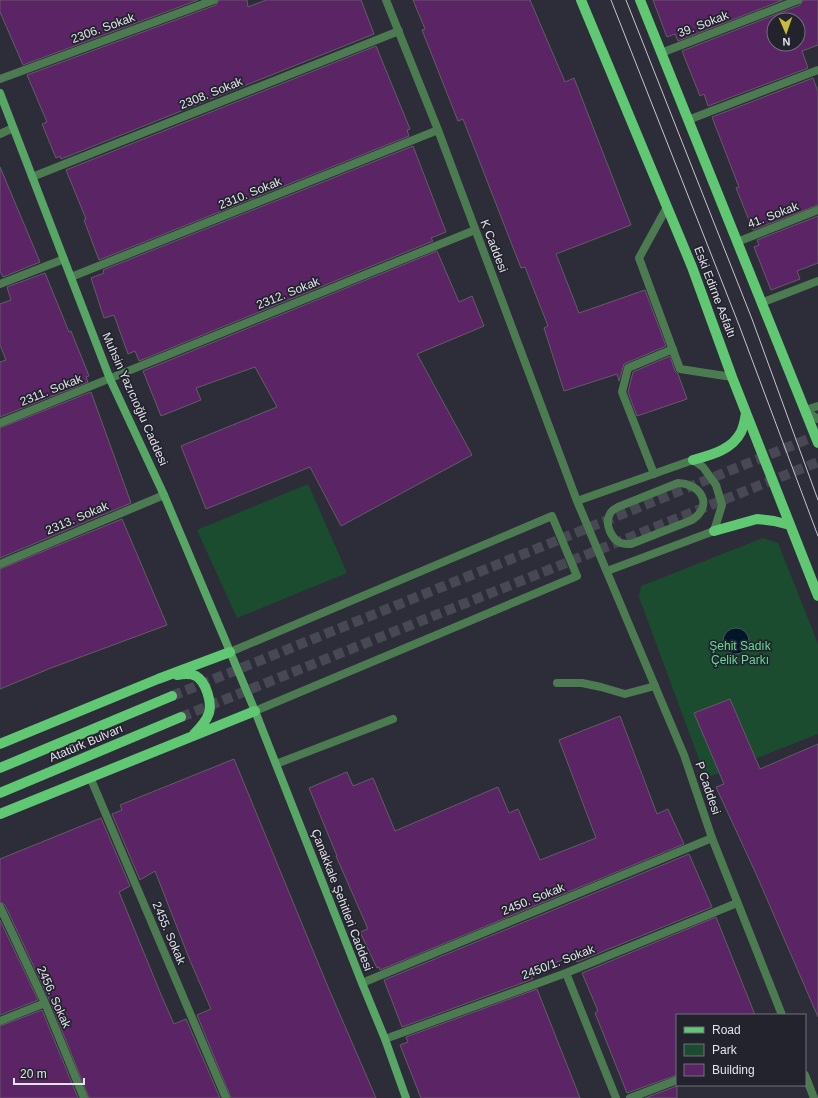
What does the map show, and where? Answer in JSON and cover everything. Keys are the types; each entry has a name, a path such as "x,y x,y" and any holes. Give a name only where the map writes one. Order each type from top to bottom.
{"main road":[{"name":"Eski Edirne Asfaltı","path":"581,0 692,267 732,377 818,596"},
{"path":"640,0 818,443"},
{"name":"Muhsin Yazıcıoğlu Caddesi","path":"0,93 110,379 164,495 256,711"},
{"path":"693,460 716,453 736,439 742,431 746,413"},
{"path":"714,530 757,519 790,525"},
{"path":"0,744 158,679 230,652"},
{"path":"158,679 184,673 195,676 202,682 209,700 209,712 202,726 190,737"},
{"name":"Atatürk Bulvarı","path":"0,768 172,696"},
{"path":"0,814 256,711"},
{"name":"Çanakkale Şehitleri Caddesi","path":"256,711 362,983 386,1039 406,1098"},
{"name":"Atatürk Bulvarı","path":"0,793 181,718"}],"street":[{"name":"2306. Sokak","path":"0,79 214,0"},
{"name":"K Caddesi","path":"386,0 438,130 577,501 607,571"},
{"name":"39. Sokak","path":"661,53 798,0"},
{"name":"2308. Sokak","path":"32,177 399,31"},
{"path":"688,120 818,70"},
{"path":"0,134 13,128"},
{"name":"2310. Sokak","path":"71,278 438,130"},
{"path":"667,207 640,258 680,369 732,377"},
{"name":"41. Sokak","path":"737,242 818,210"},
{"name":"2312. Sokak","path":"110,379 475,230"},
{"path":"0,284 64,259"},
{"path":"761,303 818,281"},
{"path":"654,474 622,392 628,368 673,349"},
{"name":"2311. Sokak","path":"0,423 110,379"},
{"path":"805,410 818,406"},
{"path":"805,410 818,419"},
{"path":"577,501 693,460 703,467 716,485 722,505 714,530 607,571"},
{"path":"678,483 686,484 701,494 704,502 703,508 699,515 692,520 670,529 631,544 621,543 614,538 610,531 608,517 611,512 618,507 678,483"},
{"name":"2313. Sokak","path":"0,564 164,495"},
{"path":"230,652 552,516 577,576 256,711"},
{"name":"P Caddesi","path":"607,571 684,755 712,838 782,1014"},
{"path":"556,683 582,683 624,694 655,686"},
{"path":"276,764 393,719"},
{"name":"2455. Sokak","path":"90,777 226,1098"},
{"name":"2450. Sokak","path":"362,983 712,838"},
{"name":"2450/1. Sokak","path":"386,1039 566,973 738,903"},
{"name":"2456. Sokak","path":"0,907 45,1003 84,1098"},
{"path":"566,973 616,1098"},
{"path":"0,1021 45,1003"},
{"path":"806,1078 814,1098"},
{"path":"630,1098 676,1080"}],"green space":[{"path":"308,484 347,573 237,618 197,530"},
{"name":"Şehit Sadık Çelik Parkı","path":"763,538 778,543 818,644 818,734 706,778 639,597 641,586"}],"water":[{"path":"736,628 745,632 749,641 745,650 736,654 727,650 723,641 727,632"}],"building":[{"path":"0,0 198,0 23,65 0,12"},
{"path":"219,0 247,0 248,7 266,0 361,0 374,34 61,159 60,156 56,158 42,124 47,122 27,75 216,5"},
{"path":"413,0 530,0 565,82 574,78 631,225 556,254 579,313 645,290 666,346 624,364 619,381 617,374 564,391 544,328 548,326 525,267 521,268 463,119 458,121 422,30 425,29"},
{"path":"653,0 783,0 678,41 675,34 667,37"},
{"path":"803,0 818,0 818,45 806,50 806,12 782,12 800,5"},
{"path":"766,18 766,52 802,52 808,68 708,106 704,94 700,96 682,51"},
{"path":"376,46 410,129 407,130 409,136 99,260 84,220 86,219 66,170"},
{"path":"813,78 818,92 818,205 753,230 736,188 739,187 712,117"},
{"path":"413,146 446,232 431,238 433,241 139,361 135,351 128,354 114,315 104,318 91,278 104,273 103,270"},
{"path":"0,167 40,262 3,277 0,271"},
{"path":"818,216 818,263 797,271 800,279 771,290 754,247 759,245 757,240"},
{"path":"437,251 459,302 472,296 484,326 417,354 472,455 341,526 310,467 206,509 181,446 277,407 255,367 196,388 201,400 161,416 143,371"},
{"path":"45,273 89,376 86,377 88,382 0,417 0,362 6,360 0,345 0,304 11,300 7,287"},
{"path":"670,356 687,399 637,416 628,392 633,372"},
{"path":"91,392 131,503 0,558 0,428"},
{"path":"122,519 167,625 51,668 0,689 0,569"},
{"path":"730,699 760,769 818,744 818,1017 757,876 716,787 724,784 694,713"},
{"path":"620,716 657,814 668,809 684,844 380,970 379,967 377,968 360,932 368,929 336,856 309,788 347,772 353,786 373,778 395,831 498,787 509,813 518,809 540,860 596,838 559,740"},
{"path":"234,759 328,987 376,1098 231,1098 197,1015 211,1009 189,958 155,871 140,880 112,814 122,810 120,805"},
{"path":"101,818 130,886 119,892 162,997 174,1024 186,1019 220,1098 89,1098 50,1001 5,905 0,902 0,859"},
{"path":"689,854 712,907 577,962 574,955 530,973 533,979 402,1027 384,980"},
{"path":"716,917 755,1014 676,1014 676,1075 627,1093 595,1013 598,1011 582,973"},
{"path":"0,920 38,1000 0,1015"},
{"path":"537,989 580,1098 421,1098 400,1045 408,1042 406,1037"},
{"path":"42,1010 78,1098 0,1098 0,1026"},
{"path":"677,1086 677,1098 645,1098"}],"tunnel":[{"path":"172,696 818,435"},
{"path":"181,717 818,462"}],"tram line":[{"path":"611,0 739,325 818,536"},
{"path":"626,0 752,319 818,500"}]}
